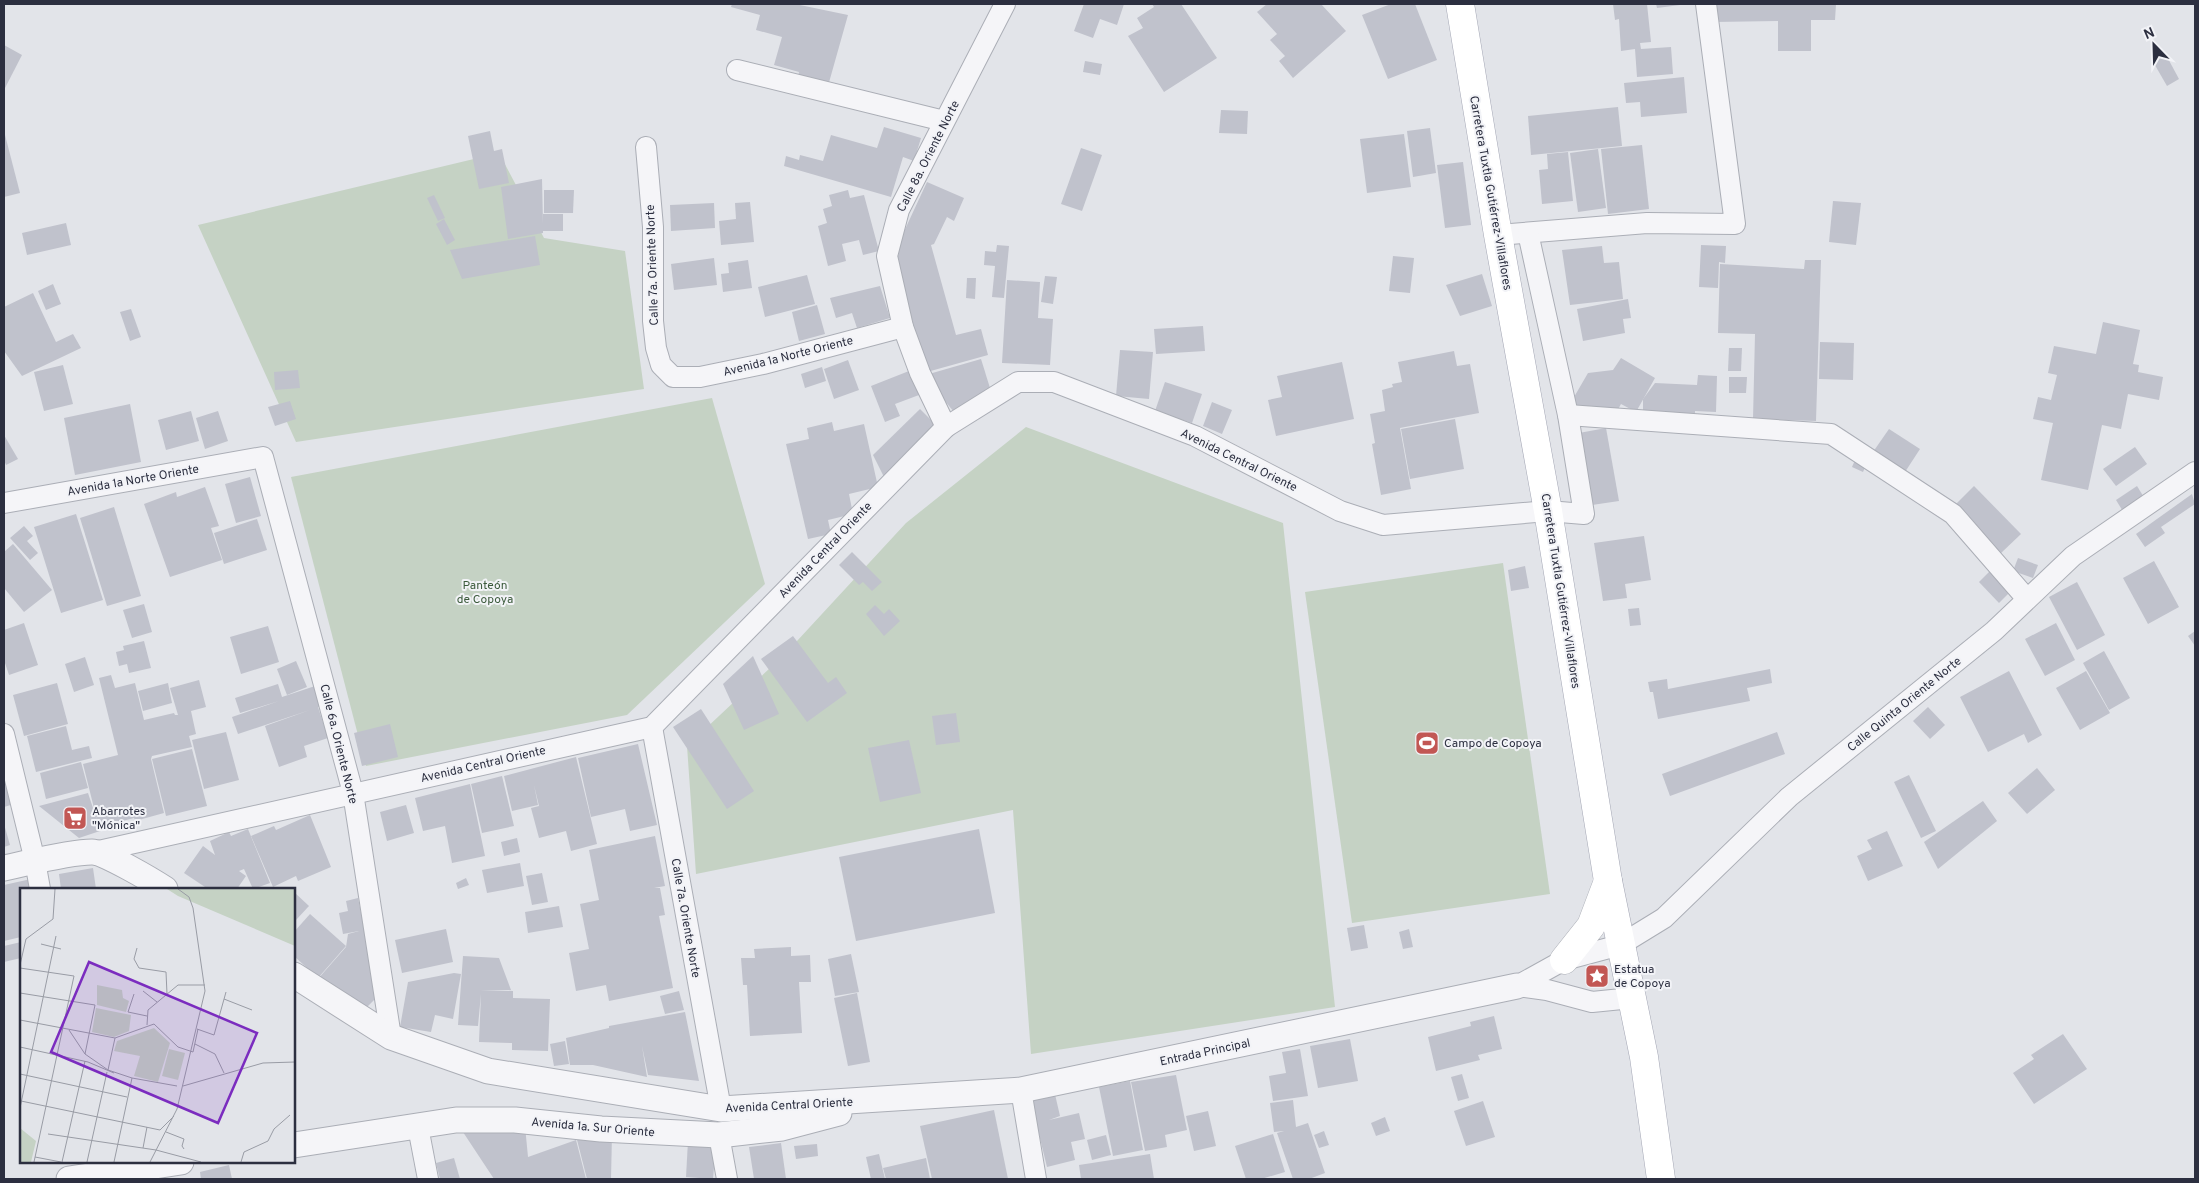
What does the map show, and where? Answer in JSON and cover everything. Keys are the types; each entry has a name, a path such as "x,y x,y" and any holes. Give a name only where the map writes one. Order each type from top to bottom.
{"main road":[{"name":"Carretera Tuxtla Gutiérrez-Villaflores","path":"1460,4 1498,235 1548,511 1608,881 1644,1058 1661,1179"},
{"path":"1564,960 1591,926 1608,881"}],"street":[{"name":"Calle 8a. Oriente Norte","path":"946,427 920,373 902,327 887,256 899,210 1005,4"},
{"path":"1498,235 1647,223 1735,224 1706,4"},
{"path":"737,70 944,121"},
{"name":"Calle 7a. Oriente Norte","path":"646,147 653,227 653,321 656,348 661,364 673,377"},
{"path":"1528,233 1568,415 1831,434 1953,514 2027,599"},
{"name":"Avenida 1a Norte Oriente","path":"673,377 700,377 763,364 902,327"},
{"name":"Avenida Central Oriente","path":"4,868 94,852 652,727 946,427 1018,382 1054,382 1195,436 1340,510 1383,525 1548,511 1584,514 1568,415"},
{"name":"Avenida 1a Norte Oriente","path":"4,503 263,457"},
{"name":"Calle 6a. Oriente Norte","path":"263,457 353,793 391,1037"},
{"name":"Calle Quinta Oriente Norte","path":"1517,986 1564,960 1620,945 1664,918 1789,797 1994,631 2073,556 2195,472"},
{"name":"Calle 7a. Oriente Norte","path":"652,727 721,1109"},
{"path":"4,734 40,888"},
{"path":"94,852 163,888"},
{"name":"Avenida Central Oriente","path":"295,976 391,1037 488,1071 721,1109 891,1100"},
{"path":"1517,986 1547,990 1592,1002 1632,998"},
{"name":"Entrada Principal","path":"891,1100 1021,1090 1517,986"},
{"path":"1021,1090 1036,1179"},
{"name":"Avenida 1a. Sur Oriente","path":"295,1145 456,1120 515,1120 601,1129 719,1135 782,1128 891,1100"},
{"path":"418,1127 428,1179"},
{"path":"719,1135 728,1179"},
{"path":"81,1174 174,1163"}],"green space":[{"path":"499,153 544,238 625,251 644,389 296,442 198,225"},
{"name":"Panteón de Copoya","path":"712,398 765,584 627,715 366,766 291,477"},
{"path":"1026,427 1283,523 1335,1007 1031,1054 1013,810 696,874 687,746 785,654 906,523"},
{"name":"Campo de Copoya","path":"1503,563 1550,894 1352,923 1305,592"}],"building":[{"path":"732,4 795,4 848,15 828,86 798,77 799,72 774,65 782,37 756,30 760,15 731,7"},
{"path":"1084,4 1124,4 1117,25 1100,19 1093,38 1074,31"},
{"path":"1152,4 1181,4 1217,58 1164,92 1128,36 1143,28 1137,18 1154,7"},
{"path":"1267,4 1321,4 1346,31 1293,78 1279,61 1285,56 1270,40 1277,34 1257,12"},
{"path":"1391,4 1415,4 1437,60 1388,79 1362,15"},
{"path":"1613,4 1647,4 1651,42 1640,43 1641,49 1671,47 1673,74 1637,77 1635,49 1621,51 1619,19 1615,20"},
{"path":"1656,4 1680,4 1680,5 1657,8"},
{"path":"1713,4 1836,4 1835,20 1811,20 1811,51 1778,51 1778,21 1714,22"},
{"path":"4,45 22,55 4,90"},
{"path":"2165,53 2179,79 2167,86 2152,60"},
{"path":"1085,61 1102,64 1100,75 1083,72"},
{"path":"1684,77 1687,113 1641,117 1640,102 1626,103 1624,83"},
{"path":"1618,107 1622,146 1531,155 1528,116"},
{"path":"1221,110 1248,111 1247,134 1219,133"},
{"path":"884,127 921,138 914,161 903,157 891,197 784,166 786,156 799,160 800,155 823,161 831,135 877,148"},
{"path":"1430,128 1436,173 1413,177 1407,131"},
{"path":"4,131 20,193 4,197"},
{"path":"490,131 494,151 502,149 509,183 479,189 468,136"},
{"path":"1404,134 1411,187 1367,193 1360,139"},
{"path":"1642,145 1649,209 1608,214 1601,149"},
{"path":"1081,148 1102,155 1082,211 1061,204"},
{"path":"1598,149 1606,208 1578,212 1570,153"},
{"path":"1568,152 1573,201 1542,204 1539,170 1548,169 1547,154"},
{"path":"1463,162 1471,225 1445,228 1437,165"},
{"path":"542,179 543,224 543,214 563,214 563,231 543,231 543,233 508,239 501,187"},
{"path":"927,182 964,198 954,221 947,217 934,244 931,245 956,335 981,329 988,355 927,372 894,256 899,255 894,253"},
{"path":"544,190 574,190 573,213 544,213"},
{"path":"848,190 850,198 864,195 879,251 863,255 859,240 842,244 846,261 828,266 818,226 827,223 823,209 832,206 829,195"},
{"path":"434,195 445,218 438,221 427,198"},
{"path":"1833,201 1861,203 1856,245 1829,242"},
{"path":"750,202 754,242 721,245 719,221 736,219 735,203"},
{"path":"714,203 715,228 671,231 670,205"},
{"path":"444,219 455,240 447,245 436,224"},
{"path":"66,223 71,245 27,255 22,233"},
{"path":"535,236 540,265 462,279 450,250"},
{"path":"997,245 1009,246 1004,298 992,297 995,266 984,265 985,251 996,252"},
{"path":"1701,245 1726,246 1725,263 1719,262 1718,288 1699,287"},
{"path":"1602,246 1604,263 1619,262 1623,299 1570,305 1562,250"},
{"path":"1393,256 1414,258 1410,293 1389,291"},
{"path":"714,258 717,285 674,290 671,264"},
{"path":"748,260 752,288 723,292 721,274 729,273 728,263"},
{"path":"1805,260 1821,260 1816,421 1753,419 1755,334 1718,333 1720,264 1804,269"},
{"path":"1482,274 1492,306 1460,316 1446,285"},
{"path":"807,275 815,304 765,317 758,287"},
{"path":"1045,276 1057,277 1053,304 1041,302"},
{"path":"967,278 976,278 975,299 966,298"},
{"path":"1007,280 1040,282 1038,318 1053,319 1050,365 1002,363"},
{"path":"53,284 61,304 46,310 38,291"},
{"path":"880,286 890,318 857,328 852,313 836,318 830,298"},
{"path":"33,293 56,342 73,334 81,348 22,376 4,351 4,307"},
{"path":"1628,299 1631,318 1623,319 1625,333 1583,341 1577,309"},
{"path":"817,305 825,334 799,341 792,312"},
{"path":"131,309 141,337 130,341 120,312"},
{"path":"2103,322 2140,330 2133,364 2139,365 2138,372 2163,377 2159,400 2128,394 2121,429 2102,425 2088,490 2041,480 2053,423 2033,419 2038,397 2051,400 2057,375 2048,373 2054,346 2096,354"},
{"path":"1203,326 1205,351 1156,354 1154,329"},
{"path":"1820,342 1854,343 1853,380 1819,379"},
{"path":"1729,348 1742,348 1741,371 1728,371"},
{"path":"1120,350 1153,352 1149,399 1116,396"},
{"path":"1454,351 1457,366 1470,364 1479,413 1400,428 1411,489 1381,495 1372,444 1375,443 1370,414 1385,411 1382,390 1393,387 1392,384 1402,382 1398,362"},
{"path":"1621,358 1655,378 1636,412 1621,404 1616,413 1591,416 1570,404 1588,373 1613,370"},
{"path":"981,359 990,388 954,412 931,384 929,374"},
{"path":"848,360 859,390 834,399 824,369"},
{"path":"1342,362 1354,419 1276,436 1268,400 1282,397 1277,376"},
{"path":"63,365 73,404 44,411 34,372"},
{"path":"822,367 826,381 805,388 801,374"},
{"path":"298,370 300,388 275,390 274,372"},
{"path":"909,371 919,395 895,404 900,416 885,422 871,386"},
{"path":"1698,375 1717,376 1716,412 1695,411 1695,415 1643,413 1643,399 1655,383 1697,385"},
{"path":"1729,377 1747,377 1746,393 1729,393"},
{"path":"1165,382 1202,394 1192,423 1155,411"},
{"path":"290,401 296,419 275,426 268,407"},
{"path":"1212,402 1232,410 1222,434 1203,426"},
{"path":"130,404 141,462 75,475 64,418"},
{"path":"920,409 938,427 885,479 873,455"},
{"path":"191,411 199,441 166,450 158,420"},
{"path":"218,411 228,441 205,449 196,418"},
{"path":"1455,419 1464,469 1410,479 1401,429"},
{"path":"832,422 834,431 864,424 878,487 849,494 853,514 828,520 831,534 808,539 786,444 809,439 807,428"},
{"path":"1606,428 1619,501 1592,505 1579,433"},
{"path":"1889,429 1920,449 1905,472 1873,452"},
{"path":"4,435 18,459 6,465 4,460"},
{"path":"2135,447 2147,464 2116,486 2103,469"},
{"path":"1856,458 1867,463 1863,472 1852,467"},
{"path":"250,477 261,516 236,523 225,484"},
{"path":"1974,486 2021,534 2000,554 1953,507"},
{"path":"2137,486 2145,499 2124,513 2116,500"},
{"path":"205,487 219,526 211,528 222,560 170,577 144,504 176,492 177,497"},
{"path":"2192,494 2195,504 2161,527 2165,533 2145,547 2136,534"},
{"path":"114,507 141,596 107,606 80,518"},
{"path":"76,514 103,600 61,613 34,527"},
{"path":"257,519 267,550 224,564 214,533"},
{"path":"24,526 33,536 27,541 38,553 30,560 10,538"},
{"path":"1644,536 1651,580 1625,584 1627,598 1603,601 1594,543"},
{"path":"13,544 52,590 24,612 4,588 4,552"},
{"path":"852,552 882,582 872,591 863,582 859,585 839,565"},
{"path":"2018,558 2038,565 2033,578 2013,571"},
{"path":"2154,561 2179,607 2148,624 2123,578"},
{"path":"1525,566 1529,588 1511,591 1508,570"},
{"path":"1991,570 2011,591 1999,603 1979,582"},
{"path":"2077,582 2105,635 2077,650 2049,597"},
{"path":"144,604 152,632 132,638 123,610"},
{"path":"875,605 884,614 889,609 900,621 884,636 866,614"},
{"path":"1639,608 1641,625 1630,626 1628,609"},
{"path":"24,623 38,665 9,675 4,660 4,630"},
{"path":"2056,623 2075,660 2045,676 2025,639"},
{"path":"268,626 279,662 241,674 230,637"},
{"path":"2195,631 2195,646 2188,636"},
{"path":"793,636 828,683 836,677 847,693 807,722 761,659"},
{"path":"144,641 151,668 129,673 127,664 119,666 116,652 124,650 123,646"},
{"path":"2104,651 2130,698 2109,710 2083,663"},
{"path":"753,656 779,714 744,730 723,684"},
{"path":"85,657 94,685 74,692 65,664"},
{"path":"296,661 307,687 287,695 277,669"},
{"path":"1770,669 1772,683 1747,688 1750,701 1658,719 1653,692 1650,692 1648,682 1667,679 1668,689"},
{"path":"2009,671 2042,735 2028,743 2024,734 1988,752 1960,697"},
{"path":"2086,671 2110,713 2080,730 2056,688"},
{"path":"111,675 115,688 135,683 144,720 174,713 178,715 170,688 199,680 206,707 191,711 196,734 189,736 192,747 152,756 151,759 164,813 135,821 131,808 134,818 99,827 100,831 79,838 39,806 88,793 97,820 83,764 118,755 99,678"},
{"path":"57,683 68,724 24,736 13,695"},
{"path":"168,683 172,703 143,711 138,691"},
{"path":"278,684 282,697 315,686 321,706 318,707 328,738 304,746 307,757 279,767 265,726 310,710 238,734 232,717 279,701 240,713 235,698"},
{"path":"1928,707 1945,725 1930,739 1913,721"},
{"path":"701,709 754,791 727,809 673,727"},
{"path":"956,713 960,742 936,745 932,716"},
{"path":"390,724 398,757 362,766 354,733"},
{"path":"66,726 72,750 89,746 92,758 36,772 27,736"},
{"path":"226,732 239,780 204,789 192,740"},
{"path":"1777,732 1785,754 1670,796 1662,774"},
{"path":"909,740 921,793 880,802 868,748"},
{"path":"638,744 657,825 630,831 625,809 591,817 578,758"},
{"path":"192,749 207,806 166,816 152,759"},
{"path":"576,757 597,844 571,851 566,831 539,838 531,808 539,806 534,785 538,805 512,811 504,776"},
{"path":"81,762 88,788 46,799 40,773"},
{"path":"2037,768 2055,790 2027,814 2008,793"},
{"path":"4,772 14,804 4,807"},
{"path":"1909,775 1936,831 1921,838 1894,782"},
{"path":"502,776 514,826 482,833 471,784"},
{"path":"470,784 485,856 452,863 445,826 423,831 415,798"},
{"path":"1983,801 1997,821 1938,869 1924,842"},
{"path":"406,805 414,833 387,841 380,812"},
{"path":"310,815 331,867 298,881 296,876 273,887 251,836 274,826 276,830"},
{"path":"4,824 10,845 4,847"},
{"path":"248,829 270,883 253,888 244,869 239,871 246,876 238,888 206,888 184,873 203,846 215,855 210,841 229,832 231,836"},
{"path":"979,829 995,913 856,941 839,857"},
{"path":"1887,831 1903,866 1868,881 1857,856 1872,849 1867,840"},
{"path":"655,836 665,886 654,888 660,888 665,915 659,916 673,988 609,1001 606,985 576,991 569,953 589,949 580,904 599,900 589,850"},
{"path":"517,838 520,852 504,856 501,842"},
{"path":"520,863 524,886 487,893 482,870"},
{"path":"93,868 96,888 61,888 59,874"},
{"path":"542,873 548,902 532,905 526,876"},
{"path":"466,878 469,885 458,889 456,883"},
{"path":"31,879 33,888 20,888 20,937 4,941 4,885"},
{"path":"295,893 309,906 296,920 295,918"},
{"path":"358,898 378,996 366,1008 317,980 346,947 348,934 359,931 343,934 339,913 348,911 346,901"},
{"path":"559,906 563,927 528,933 525,912"},
{"path":"310,914 346,946 318,978 295,957 295,931"},
{"path":"1364,925 1368,948 1351,951 1347,928"},
{"path":"446,929 453,962 402,973 395,940"},
{"path":"1409,929 1413,947 1403,949 1399,932"},
{"path":"20,942 20,958 4,962 4,946"},
{"path":"791,947 791,956 810,955 811,982 799,982 802,1033 750,1036 747,985 743,985 741,958 755,958 754,949"},
{"path":"851,954 859,992 835,996 828,959"},
{"path":"463,956 499,958 511,990 480,990 513,991 513,998 550,999 548,1051 512,1050 512,1043 479,1042 481,994 478,1026 458,1025"},
{"path":"454,973 461,974 453,1019 435,1015 431,1032 400,1027 408,982"},
{"path":"679,991 684,1010 665,1014 660,996"},
{"path":"857,993 870,1062 848,1066 834,998"},
{"path":"685,1012 699,1081 648,1075 642,1046 647,1077 593,1065 570,1065 566,1038 609,1028 609,1026"},
{"path":"1494,1016 1502,1049 1478,1055 1480,1060 1436,1071 1428,1037 1471,1026 1470,1022"},
{"path":"2063,1034 2087,1069 2034,1104 2013,1073 2034,1059 2031,1055"},
{"path":"1350,1039 1358,1081 1318,1088 1310,1046"},
{"path":"565,1041 569,1064 554,1066 550,1044"},
{"path":"1300,1049 1308,1096 1273,1101 1269,1076 1286,1073 1282,1052"},
{"path":"1462,1074 1469,1098 1458,1101 1451,1077"},
{"path":"1176,1075 1187,1130 1165,1135 1167,1147 1145,1151 1131,1082"},
{"path":"1130,1081 1143,1150 1113,1156 1099,1087"},
{"path":"1054,1090 1060,1116 1049,1120 1079,1113 1085,1139 1071,1142 1075,1160 1047,1167 1036,1122 1026,1097"},
{"path":"1293,1100 1296,1127 1308,1123 1325,1173 1309,1179 1293,1179 1277,1133 1284,1131 1274,1132 1270,1103"},
{"path":"1483,1101 1495,1137 1466,1146 1454,1111"},
{"path":"994,1110 1008,1179 932,1179 920,1126"},
{"path":"1208,1111 1216,1146 1194,1151 1186,1116"},
{"path":"1385,1117 1390,1131 1376,1136 1371,1123"},
{"path":"459,1126 525,1126 528,1157 576,1140 586,1179 494,1179"},
{"path":"1324,1131 1329,1145 1319,1148 1314,1135"},
{"path":"575,1132 612,1134 611,1179 587,1179"},
{"path":"1273,1134 1285,1172 1261,1179 1246,1179 1235,1146"},
{"path":"1106,1135 1111,1155 1092,1160 1087,1140"},
{"path":"688,1141 716,1143 713,1179 686,1177"},
{"path":"781,1143 786,1179 754,1179 749,1147"},
{"path":"817,1144 818,1156 796,1159 794,1146"},
{"path":"879,1154 885,1179 871,1179 866,1157"},
{"path":"1150,1154 1154,1179 1081,1179 1079,1165"},
{"path":"454,1158 460,1179 440,1179 436,1163"},
{"path":"926,1158 930,1179 886,1179 883,1168"},
{"path":"229,1165 232,1179 201,1179 200,1172"}],"place":[{"name":"Campo de Copoya","path":"1427,743"},
{"name":"Abarrotes \"Mónica\"","path":"75,818"},
{"name":"Estatua de Copoya","path":"1597,976"}]}
